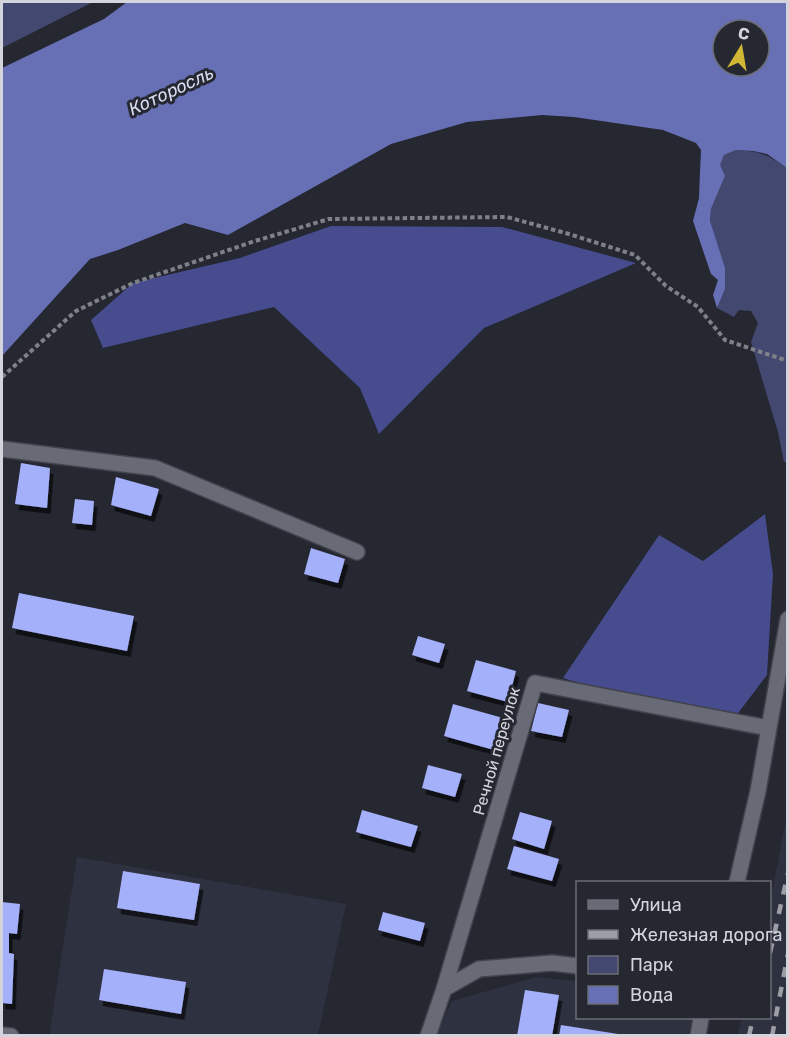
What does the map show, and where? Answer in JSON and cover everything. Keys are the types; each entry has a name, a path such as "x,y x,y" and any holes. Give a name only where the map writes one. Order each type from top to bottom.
{"street":[{"path":"2,449 155,468 357,552"},
{"path":"737,881 758,790 788,620"},
{"name":"Речной переулок","path":"444,989 535,682 768,728"},
{"path":"428,1035 444,989 479,969 552,963 576,966"},
{"path":"698,1035 701,1019"},
{"path":"2,1035 11,1035"}],"path":[{"path":"2,377 76,311 133,283 255,240 329,219 507,217 635,255 666,286 698,307 725,340 788,361"}],"shaded area":[{"path":"331,226 502,227 636,263 484,328 379,434 360,388 274,307 103,348 91,320 133,283 240,258"},
{"path":"765,514 773,574 767,675 726,729 563,678 659,535 703,561"},
{"path":"787,815 787,1035 737,1035 742,1019 771,1019 771,897"},
{"path":"77,857 346,904 318,1035 49,1036"},
{"path":"536,977 576,981 576,1019 692,1019 688,1035 436,1036 452,1001"}],"green space":[{"path":"2,2 93,2 2,48"},
{"path":"736,150 763,154 787,168 787,462 784,462 778,432 751,342 758,323 751,311 739,310 734,317 717,308 725,289 710,221 711,209 725,176 719,165 724,155"}],"water":[{"name":"Которосль","path":"127,2 787,2 787,168 767,154 753,151 736,150 724,155 720,165 725,176 711,209 710,221 725,268 725,289 717,308 713,295 718,280 711,274 693,221 699,198 701,150 696,143 663,130 574,117 542,115 467,122 391,144 228,235 185,223 90,259 2,356 2,68 104,19"}],"building":[{"path":"21,463 50,468 47,508 15,504"},
{"path":"116,477 159,489 151,516 111,505"},
{"path":"75,499 94,501 92,525 72,523"},
{"path":"311,548 345,559 338,583 304,574"},
{"path":"19,593 134,616 127,651 12,628"},
{"path":"418,636 445,644 439,663 412,655"},
{"path":"476,660 516,671 508,702 467,691"},
{"path":"538,703 569,710 562,737 531,731"},
{"path":"453,704 503,718 494,750 444,736"},
{"path":"428,765 462,774 455,797 422,788"},
{"path":"362,810 418,826 411,847 356,832"},
{"path":"520,812 552,821 544,849 512,839"},
{"path":"514,846 559,859 552,881 507,869"},
{"path":"123,871 200,884 194,920 117,908"},
{"path":"2,902 20,904 17,934 9,933 9,953 14,954 12,1004 2,1003"},
{"path":"383,912 425,923 420,941 378,930"},
{"path":"104,969 186,982 181,1014 99,1000"},
{"path":"525,990 559,995 552,1036 517,1036"},
{"path":"561,1025 618,1034 618,1036 559,1036"}],"railway":[{"path":"771,949 788,873"},
{"path":"772,1036 788,954"},
{"path":"749,1036 753,1019"}]}
